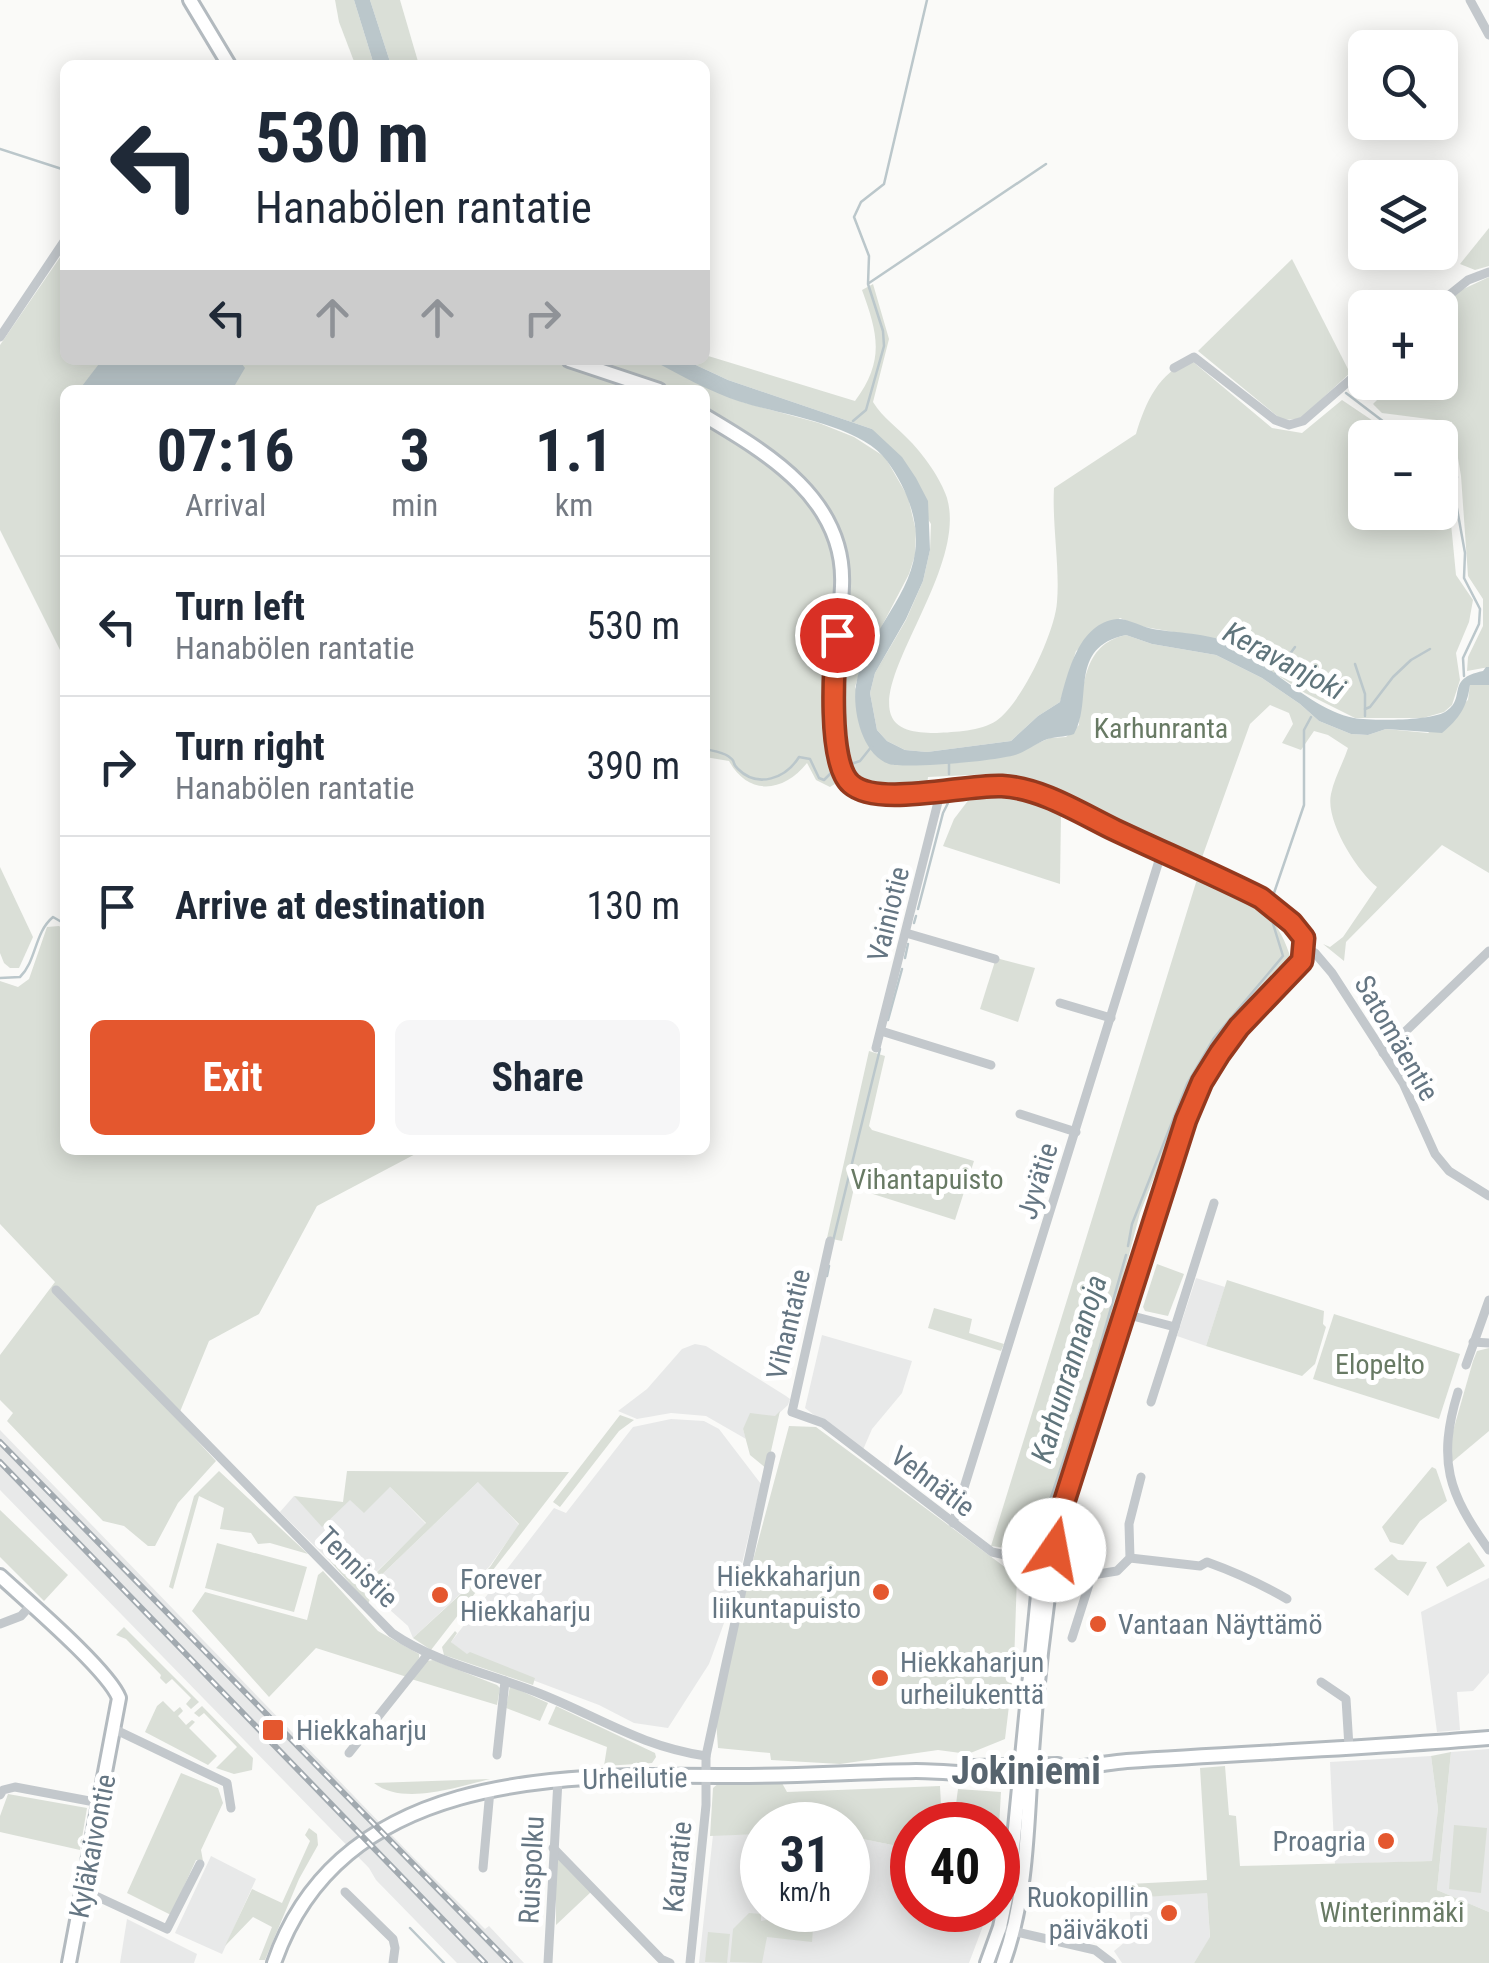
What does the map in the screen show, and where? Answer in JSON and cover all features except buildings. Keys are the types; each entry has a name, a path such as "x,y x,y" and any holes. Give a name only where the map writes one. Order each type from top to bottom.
{"street":[{"path":"190,0 224,60"},
{"path":"1470,0 1489,35"},
{"path":"0,336 60,247"},
{"path":"1456,290 1489,272"},
{"path":"1174,368 1194,357 1275,420 1290,425 1304,421 1348,382"},
{"path":"584,365 643,385"},
{"path":"710,419 788,470 813,496 832,532 842,566 832,687 839,756 843,773 855,788 872,793 976,786 1022,788 1261,898 1304,938 1302,961 1239,1027 1202,1082 1186,1120 1046,1565 1020,1807"},
{"name":"Vainiotie","path":"876,1048 941,790"},
{"name":"Jyvätie","path":"952,1523 1162,852"},
{"path":"906,934 995,959"},
{"name":"Satomäentie","path":"1304,947 1315,953 1332,973 1404,1083 1435,1154 1450,1170 1489,1196"},
{"path":"1383,1053 1489,951"},
{"path":"1060,1004 1110,1018"},
{"path":"881,1031 991,1065"},
{"path":"1020,1114 1076,1132"},
{"path":"1151,1402 1214,1203"},
{"name":"Vihantatie","path":"796,1415 792,1408 798,1376 830,1241"},
{"name":"Tennistie","path":"56,1290 368,1611 408,1644 569,1705 658,1747 706,1756"},
{"path":"1466,1365 1489,1300"},
{"path":"1124,1314 1175,1327"},
{"path":"1472,1342 1489,1343"},
{"path":"1458,1392 1446,1437 1447,1468 1460,1506 1489,1550"},
{"name":"Vehnätie","path":"796,1415 822,1423 992,1552 1092,1575"},
{"name":"Kauratie","path":"690,1963 706,1756 771,1456"},
{"path":"1072,1638 1092,1575 1116,1571 1130,1558 1129,1524 1141,1477"},
{"path":"1130,1558 1200,1566 1206,1562 1246,1576 1288,1599"},
{"name":"Kyläkaivontie","path":"0,1576 116,1689 119,1698 69,1963"},
{"path":"0,1624 15,1620 32,1605"},
{"path":"349,1753 428,1654"},
{"path":"497,1755 504,1681"},
{"path":"1321,1682 1346,1699 1348,1748"},
{"path":"114,1729 227,1782 231,1808"},
{"name":"Urheilutie","path":"274,1963 300,1908 362,1840 402,1818 490,1790 558,1780 636,1776 949,1771 973,1767 1025,1771 1489,1738"},
{"name":"Ruispolku","path":"548,1963 558,1780"},
{"path":"0,1795 3,1790 16,1788 100,1804"},
{"path":"483,1868 490,1790"},
{"path":"554,1848 670,1963"},
{"path":"83,1890 167,1929 200,1864"},
{"path":"345,1892 392,1939 393,1963"},
{"path":"987,1963 1006,1932"},
{"path":"1003,1963 1007,1932"},
{"path":"1016,1932 1095,1950 1112,1963"}],"shaded area":[{"path":"354,0 370,0 389,60 372,60"},
{"path":"98,365 245,368 235,385 83,385"},
{"path":"661,365 696,365 728,380 872,429 902,457 916,478 928,501 930,550 923,581 875,673 870,693 877,730 887,741 905,750 927,752 1011,741 1060,702 1084,639 1104,622 1117,619 1229,643 1322,706 1354,718 1400,720 1445,712 1452,707 1464,679 1486,667 1489,685 1470,685 1461,712 1442,733 1386,729 1368,735 1351,734 1319,721 1262,678 1216,655 1152,644 1126,635 1108,641 1089,663 1074,734 993,759 933,765 889,764 866,742 855,695 868,651 911,570 916,541 906,493 887,461 859,438 729,398 710,390 710,385 695,383"},
{"path":"1196,1278 1225,1287 1206,1346 1177,1336"},
{"path":"822,1335 912,1361 902,1393 872,1429 862,1452 805,1408"},
{"path":"695,1344 706,1346 786,1396 790,1399 788,1405 776,1416 743,1429 746,1439 706,1416 671,1413 637,1419 618,1411 647,1389 682,1349"},
{"path":"671,1419 704,1421 719,1429 761,1484 735,1593 709,1664 668,1728 634,1723 599,1705 466,1655 451,1642 554,1508 566,1513 633,1427"},
{"path":"0,1430 411,1855 524,1963 457,1963 0,1490"},
{"path":"479,1481 519,1525 489,1567 413,1638 408,1626 372,1594 370,1586"},
{"path":"390,1487 426,1524 372,1576 330,1561 280,1512 294,1496 322,1526 350,1499"},
{"path":"1489,1578 1489,1673 1473,1691 1457,1692 1460,1730 1437,1732 1421,1612"},
{"path":"1489,1749 1489,1912 1437,1890 1451,1752"},
{"path":"1431,1756 1438,1809 1433,1861 1335,1864 1330,1762"},
{"path":"740,1834 740,1932 870,1932 870,1840 890,1845 890,1932 981,1932 969,1963 699,1963 713,1835"},
{"path":"211,1856 256,1879 222,1954 175,1933"},
{"name":"Ruokopillin päiväkoti","path":"1207,1892 1210,1938 1194,1963 1122,1963 1114,1951 1125,1942 1131,1929 1129,1898"},
{"path":"127,1919 197,1954 194,1963 120,1963"}],"green space":[{"path":"335,0 354,0 372,60 353,60"},
{"path":"370,0 400,0 418,60 389,60"},
{"path":"1489,228 1489,266 1475,270 1460,264"},
{"path":"60,257 60,365 663,365 706,385 60,385 60,650 0,530 0,345"},
{"path":"1292,259 1348,375 1300,419 1282,420 1198,351"},
{"path":"1489,277 1489,667 1467,671 1468,657 1483,626 1483,599 1468,576 1458,420 1382,413 1373,404 1377,400 1458,400 1458,292"},
{"path":"873,284 889,339 873,402 915,446 936,475 947,498 950,525 934,585 896,672 890,696 891,715 898,725 924,733 959,731 990,724 1006,712 1036,666 1055,615 1058,589 1054,488 1136,434 1149,400 1162,380 1180,365 1192,361 1272,428 1302,433 1342,400 1372,420 1348,420 1348,530 1452,530 1456,575 1473,600 1456,653 1460,680 1452,705 1444,712 1423,718 1355,718 1305,693 1225,641 1139,626 1120,618 1076,651 1060,702 1011,741 927,752 905,750 887,741 877,730 870,693 875,673 923,581 931,524 872,429 728,380 696,365 710,365 710,357 855,401 875,359 872,320 862,290"},
{"name":"Karhunranta","path":"710,387 742,402 854,437 885,457 908,497 916,531 915,555 862,664 855,687 893,765 1007,756 1050,738 1066,737 1079,725 1084,683 1093,658 1112,640 1126,635 1152,644 1216,655 1262,678 1319,721 1351,734 1368,735 1386,729 1428,733 1468,700 1470,685 1489,685 1489,873 1442,845 1346,942 1344,961 1323,944 1330,947 1343,937 1377,887 1352,858 1330,805 1348,748 1314,731 1301,750 1282,743 1293,724 1289,713 1270,705 1250,724 1200,863 1018,778 990,774 928,777 925,801 855,801 838,782 830,787 816,780 807,763 788,780 767,786 746,781 729,761 710,758"},
{"path":"1011,795 1033,799 1061,812 1060,884 943,846 954,819 970,798"},
{"path":"0,867 33,937 19,968 10,968 0,953"},
{"path":"1198,876 1256,905 1276,926 1291,959 1231,1025 1191,1085 1140,1213 1106,1342 1038,1552 991,1546"},
{"path":"47,927 60,927 60,1155 414,1155 317,1206 259,1314 209,1341 177,1419 216,1461 178,1503 155,1546 148,1546 124,1526 103,1521 7,1421 13,1413 0,1400 0,1355 55,1282 0,1224 0,981 18,987 29,979"},
{"path":"996,958 1035,968 1018,1022 980,1009"},
{"path":"1304,970 1304,976 1247,1034 1212,1084 1169,1198 1184,1135 1215,1072 1257,1014"},
{"name":"Vihantapuisto","path":"869,1051 885,1056 869,1126 872,1130 974,1161 955,1220 854,1188 842,1241 827,1238"},
{"path":"1157,1264 1184,1274 1168,1316 1145,1311 1143,1307"},
{"name":"Elopelto","path":"1227,1280 1324,1311 1326,1327 1315,1364 1302,1376 1206,1346"},
{"path":"934,1308 972,1319 969,1333 1004,1344 1001,1351 928,1328"},
{"name":"Elopelto","path":"1334,1314 1460,1354 1439,1419 1313,1379"},
{"path":"1131,1324 1062,1549 1058,1548 1125,1331"},
{"path":"1489,1348 1489,1431 1452,1462 1451,1438 1473,1361 1477,1351"},
{"path":"780,1411 767,1469 750,1455 743,1429 750,1413 775,1416"},
{"path":"620,1415 634,1420 619,1431 560,1507 553,1502"},
{"name":"Hiekkaharjun liikuntapuisto","path":"789,1426 816,1427 1017,1576 1014,1664 1005,1739 968,1754 938,1750 840,1764 771,1760 770,1753 718,1748 716,1720"},
{"path":"1432,1467 1447,1501 1420,1521 1403,1545 1390,1542 1382,1527"},
{"path":"219,1471 308,1554 270,1543 258,1544 251,1533 220,1529 224,1508 199,1496 173,1589 169,1587 194,1496"},
{"path":"347,1471 569,1472 431,1650 413,1638 490,1567 519,1524 478,1482 370,1586 368,1604 330,1561 346,1568 356,1559 373,1576 426,1523 390,1487 364,1513 350,1500 322,1527 294,1496 343,1502"},
{"path":"0,1510 68,1575 44,1601 0,1557"},
{"path":"1469,1542 1485,1566 1447,1587 1436,1567"},
{"path":"217,1543 307,1567 294,1612 205,1588"},
{"path":"1392,1554 1398,1560 1427,1562 1408,1596 1374,1569"},
{"path":"323,1571 378,1631 419,1654 419,1658 407,1677 316,1648 269,1697 192,1611 205,1592 307,1620 318,1575"},
{"path":"124,1627 199,1702 191,1709 186,1704 191,1698 172,1679 166,1684 126,1639 116,1635"},
{"path":"455,1631 451,1642 467,1654 535,1678 533,1685 444,1655 442,1647"},
{"path":"427,1661 497,1685 497,1705 411,1679"},
{"path":"510,1686 548,1703 540,1721 506,1708"},
{"path":"163,1701 174,1712 180,1707 183,1711 178,1716 186,1725 195,1722 189,1728 217,1756 208,1765 145,1732"},
{"path":"202,1706 253,1758 252,1770 234,1774 216,1768 237,1747 204,1713 199,1717 194,1713"},
{"path":"556,1706 655,1753 656,1757 652,1763 604,1766 607,1747 548,1724"},
{"name":"Winterinmäki","path":"1451,1752 1437,1890 1489,1912 1489,1963 1194,1963 1210,1937 1207,1893 1129,1898 1129,1884 1207,1880 1200,1768 1225,1766 1229,1815 1236,1816 1240,1866 1432,1861 1438,1809 1431,1756"},
{"path":"181,1773 218,1788 223,1803 201,1850 203,1861 196,1860 171,1915 127,1893"},
{"path":"490,1779 415,1794 386,1790 374,1783"},
{"path":"766,1780 782,1783 787,1792 940,1786 941,1802 890,1802 890,1845 870,1840 870,1802 740,1802 740,1835 710,1836 713,1788 720,1782"},
{"path":"958,1789 1001,1792 1000,1802 956,1802"},
{"path":"8,1794 87,1808 80,1850 0,1832 0,1816"},
{"path":"1454,1825 1487,1828 1481,1893 1449,1889"},
{"path":"309,1828 317,1834 318,1845 299,1879 265,1960 259,1960 272,1927 253,1917 225,1946 252,1889 282,1903 310,1841 305,1835"},
{"path":"556,1855 592,1891 556,1925"},
{"path":"740,1922 740,1932 813,1932 812,1942 767,1937 762,1963 730,1962 733,1929"},
{"path":"708,1932 730,1934 727,1963 705,1962"}],"waterway":[{"path":"853,421 866,410 884,346 868,284 869,256 854,217 861,202 884,184 927,0"},
{"path":"0,149 60,168"},
{"path":"869,283 1046,164"},
{"path":"1346,393 1381,420"},
{"path":"1458,514 1465,553 1464,578 1480,609 1479,624 1463,658 1464,676"},
{"name":"Keravanjoki","path":"1275,674 1295,647"},
{"path":"1365,709 1411,660 1430,649"},
{"name":"Keravanjoki","path":"1355,664 1365,694 1365,716"},
{"name":"Karhunrannanoja","path":"1274,893 1304,805 1304,730 1311,717"},
{"path":"848,765 860,761 872,746"},
{"path":"710,750 728,756 738,769 754,779 779,775 799,757 810,759 819,778 824,780 836,768"},
{"path":"949,760 949,774"},
{"path":"918,909 949,801"},
{"name":"Karhunrannanoja","path":"1128,1246 1132,1224 1187,1084 1214,1038 1283,956 1270,914"},
{"path":"914,923 916,916"},
{"path":"0,978 20,977 47,923 53,917 60,921"},
{"path":"905,958 908,944"},
{"path":"888,1020 902,969"},
{"path":"833,1241 880,1049"},
{"name":"Karhunrannanoja","path":"1033,1551 1091,1378 1126,1255"},
{"path":"827,1276 829,1266"},
{"path":"410,1928 444,1963"}],"railway":[{"path":"0,1442 510,1963"},
{"path":"0,1462 485,1963"}],"place":[{"name":"Hiekkaharjun liikuntapuisto","path":"881,1592"},
{"name":"Forever Hiekkaharju","path":"440,1595"},
{"name":"Vantaan Näyttämö","path":"1098,1624"},
{"name":"Hiekkaharjun urheilukenttä","path":"880,1678"},
{"name":"Hiekkaharju","path":"273,1730"},
{"name":"Proagria","path":"1386,1841"},
{"name":"Ruokopillin päiväkoti","path":"1169,1913"}],"district":[{"name":"Jokiniemi","path":"1026,1771"}],"route":[{"path":"837,635 832,687 839,756 845,778 855,788 889,794 976,786 1022,788 1261,898 1304,938 1302,961 1239,1027 1220,1053 1186,1120 1059,1518 1054,1550"}]}
